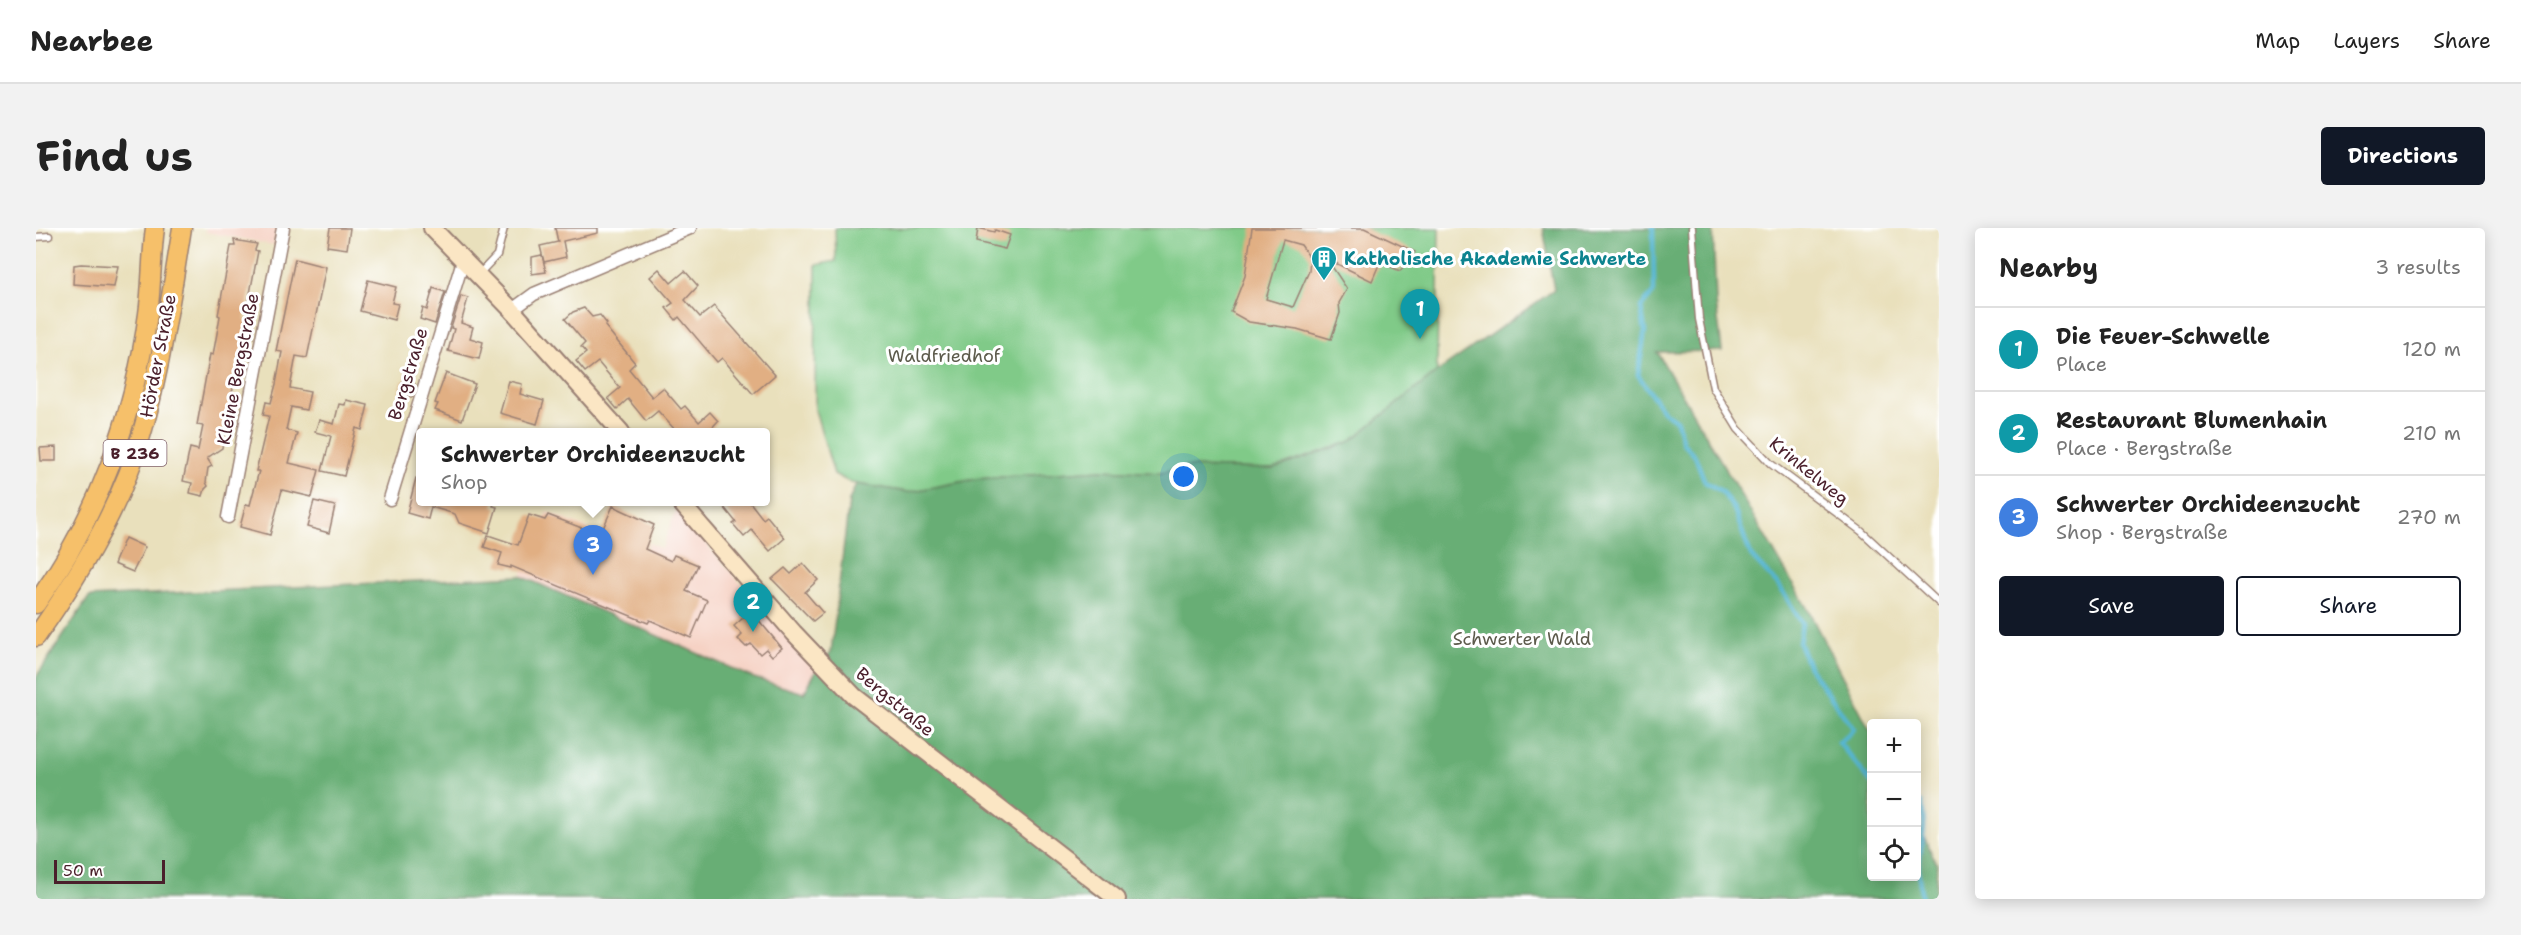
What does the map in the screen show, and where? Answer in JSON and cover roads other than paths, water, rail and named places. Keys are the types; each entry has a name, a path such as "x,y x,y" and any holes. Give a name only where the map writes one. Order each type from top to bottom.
{"main road":[{"name":"Hörder Straße","path":"36,604 67,557 89,516 126,417 140,359 148,312 155,228"},
{"name":"Hörder Straße","path":"36,637 94,546 128,474 150,403 182,228"},
{"path":"432,228 479,274 617,428"},
{"name":"Bergstraße","path":"684,506 794,633 854,696 1117,899"}],"street":[{"name":"Kleine Bergstraße","path":"228,517 283,228"},
{"path":"512,310 534,294 690,228"},
{"name":"Bergstraße","path":"390,499 461,267 466,261"}],"lane":[{"path":"479,274 497,255 504,228"},
{"name":"Krinkelweg","path":"1692,228 1699,319 1713,388 1738,429 1771,464 1861,531 1939,603"},
{"path":"36,237 49,236"}],"waterway":[{"path":"1653,228 1654,292 1641,307 1645,331 1638,375 1664,412 1677,421 1683,443 1695,456 1705,482 1721,491 1734,509 1751,556 1779,586 1802,623 1799,643 1810,669 1854,729 1839,743 1867,777"},
{"path":"1921,803 1924,827 1918,871 1922,899"}],"place":[{"name":"Katholische Akademie Schwerte","path":"1324,282"},
{"name":"Die Feuer-Schwelle","path":"1420,339"},
{"name":"Schwerter Orchideenzucht","path":"593,575"},
{"name":"Restaurant Blumenhain","path":"753,632"}],"park label":[{"name":"Waldfriedhof","path":"944,356"},
{"name":"Schwerter Wald","path":"1522,639"}]}
